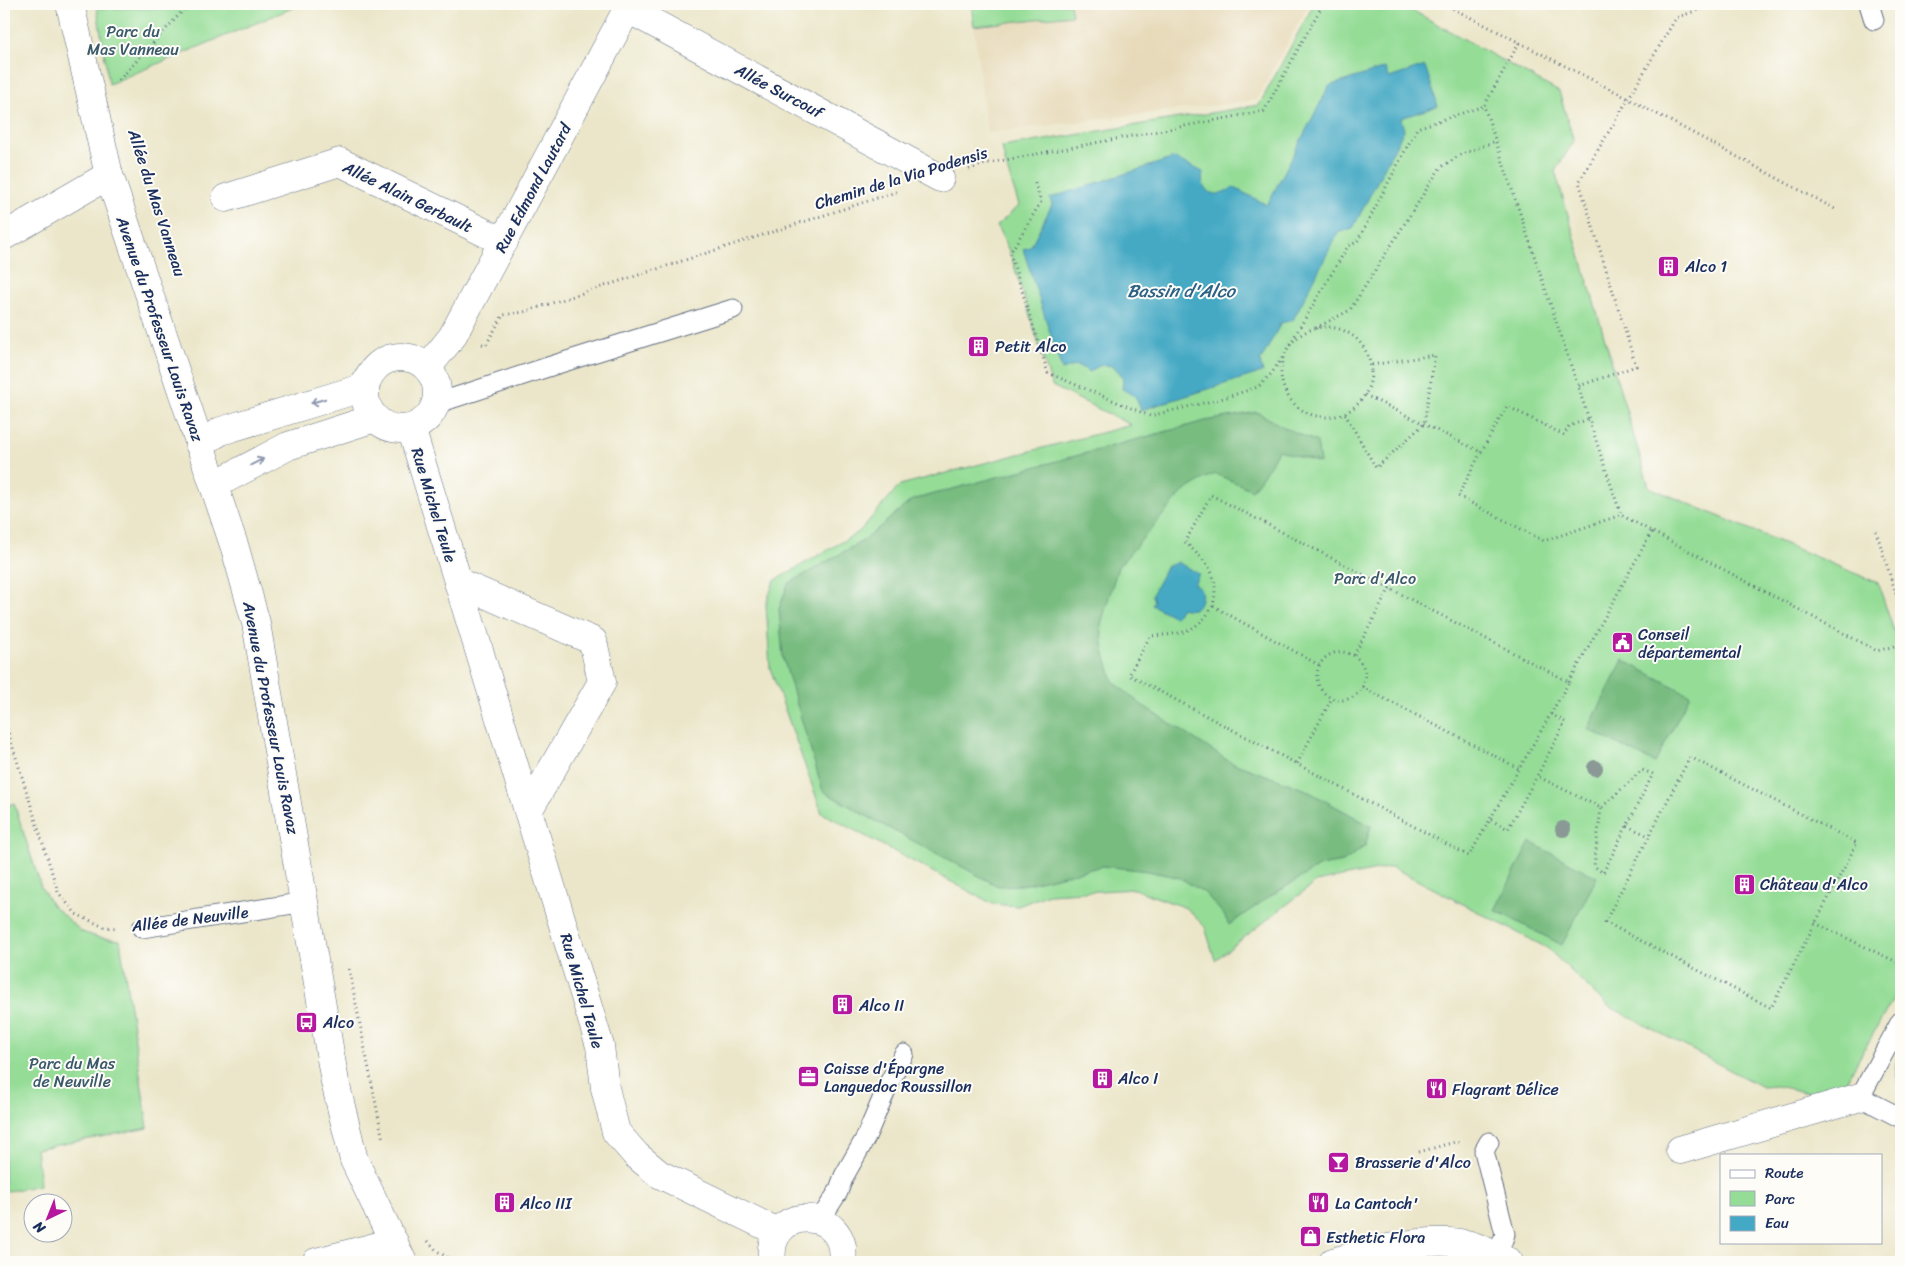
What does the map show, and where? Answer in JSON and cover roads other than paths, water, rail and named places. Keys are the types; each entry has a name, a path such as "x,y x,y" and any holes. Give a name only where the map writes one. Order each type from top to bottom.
{"street":[{"name":"Avenue du Professeur Louis Ravaz","path":"70,4 108,175 235,548 256,623 343,1121 354,1160 398,1252"},
{"name":"Allée Surcouf","path":"625,5 940,178"},
{"name":"Rue Edmond Lautard","path":"427,368 452,337 504,242 625,5"},
{"name":"Allée Alain Gerbault","path":"226,198 340,162 504,242"},
{"path":"4,236 108,175"},
{"path":"396,356 407,357 418,361 427,368 436,385 435,404 430,414 422,423 411,428 392,428 374,418 365,398 365,387 369,376 385,360 396,356"},
{"path":"199,444 222,431 365,387"},
{"path":"214,485 288,446 374,418"},
{"name":"Rue Michel Teule","path":"411,428 600,1046 605,1088 616,1132 636,1155 659,1174 778,1232"},
{"name":"Rue Michel Teule","path":"458,582 593,641 602,682 528,811"},
{"path":"1680,1150 1860,1097"},
{"path":"772,1262 773,1241 778,1232 787,1224 797,1219 809,1218 820,1220 830,1226 837,1234 842,1243 842,1262"},
{"path":"1333,1262 1363,1253 1437,1240 1468,1244 1503,1259"},
{"path":"316,1262 398,1252"}],"lane":[{"path":"435,404 733,309"},
{"name":"Allée de Neuville","path":"142,928 305,902"},
{"path":"1901,1021 1860,1097 1901,1118"},
{"path":"820,1220 838,1192 844,1176 865,1140 890,1081 904,1054"},
{"path":"1487,1146 1506,1234 1503,1259"}],"water":[{"name":"Bassin d'Alco","path":"1425,66 1438,106 1401,118 1404,130 1353,228 1338,233 1293,320 1281,323 1260,362 1263,372 1141,410 1135,396 1122,389 1123,378 1116,369 1104,365 1090,372 1077,365 1062,370 1023,249 1030,247 1052,205 1050,198 1174,158 1203,172 1203,185 1210,193 1221,194 1233,187 1267,205 1329,86 1385,68 1389,78"},
{"path":"1177,562 1199,574 1194,584 1200,588 1202,594 1198,606 1190,609 1180,608 1175,617 1152,605 1154,602 1152,595 1167,566"}],"place":[{"name":"Alco 1","path":"1669,266"},
{"name":"Petit Alco","path":"979,346"},
{"name":"Conseil départemental","path":"1622,643"},
{"name":"Château d'Alco","path":"1744,884"},
{"name":"Alco II","path":"843,1005"},
{"name":"Alco","path":"307,1022"},
{"name":"Caisse d'Épargne Languedoc Roussillon","path":"808,1077"},
{"name":"Alco I","path":"1102,1078"},
{"name":"Flagrant Délice","path":"1436,1089"},
{"name":"Brasserie d'Alco","path":"1339,1162"},
{"name":"Alco III","path":"504,1203"},
{"name":"La Cantoch'","path":"1319,1203"},
{"name":"Esthetic Flora","path":"1310,1237"}],"park label":[{"name":"Parc du Mas Vanneau","path":"133,40"},
{"name":"Parc d'Alco","path":"1375,578"},
{"name":"Parc du Mas de Neuville","path":"72,1072"}]}
